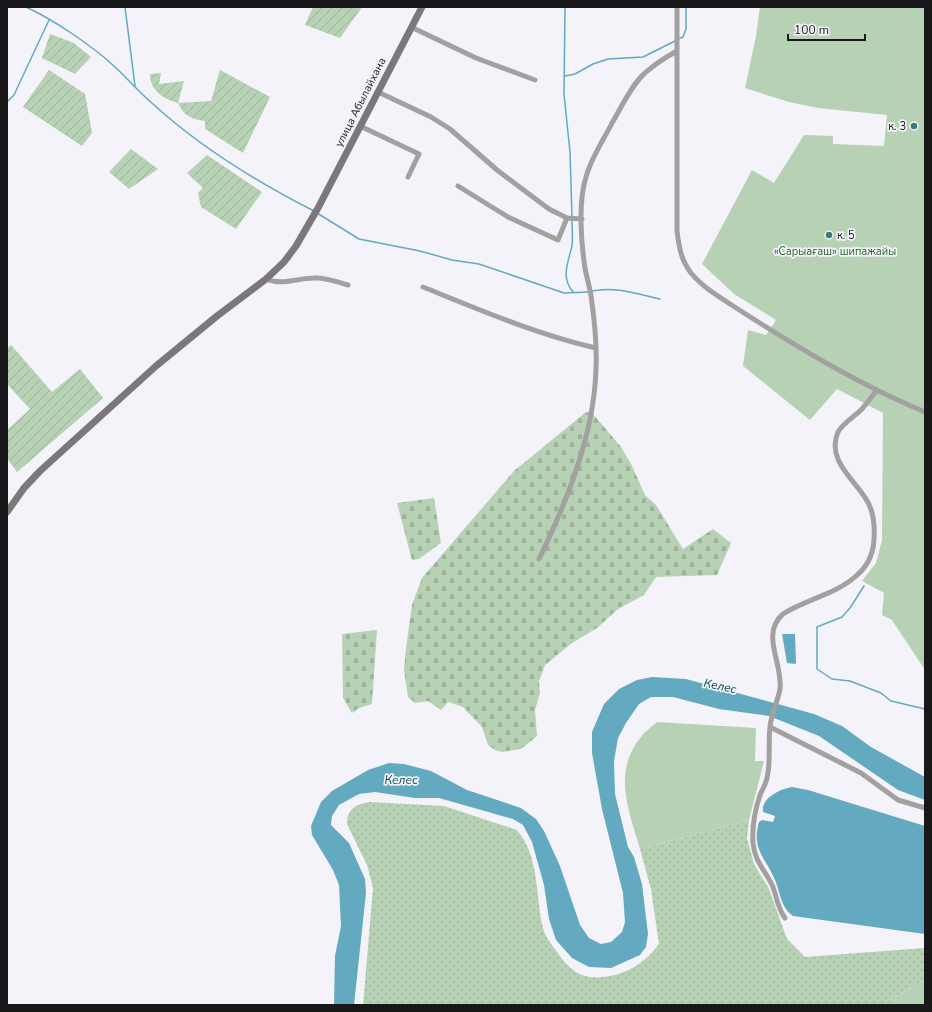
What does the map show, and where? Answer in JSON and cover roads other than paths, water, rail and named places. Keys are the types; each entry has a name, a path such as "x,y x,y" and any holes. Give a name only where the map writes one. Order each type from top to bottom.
{"main road":[{"name":"улица Абылайхана","path":"7,512 24,488 40,471 156,366 217,316 266,280 284,262 296,246 318,208 422,7"}],"street":[{"path":"677,7 677,231 679,252 684,262 692,274 705,287 770,329 877,390 925,412"},
{"path":"411,27 476,58 535,80"},
{"path":"539,559 558,518 582,447 593,402 596,348 592,302 585,267 582,195 585,178 592,161 624,102 644,74 677,51"},
{"path":"378,92 431,117 450,129 497,170 549,209 567,218 582,219"},
{"path":"360,126 419,154 408,177"},
{"path":"458,186 508,217 558,240 567,218"},
{"path":"266,280 279,283 323,278 348,285"},
{"path":"423,287 514,323 566,341 596,348"},
{"path":"785,918 781,913 772,887 756,858 753,843 755,815 760,796 767,780 770,764 770,727 779,692 780,681 772,637 776,621 787,611 823,596 855,578 864,568 874,547 875,526 872,512 866,499 849,479 838,461 836,444 838,431 862,408 877,390"},
{"path":"770,727 861,773 898,800 925,808"}],"water":[{"path":"782,634 795,634 796,664 787,663"},
{"name":"Келес","path":"652,677 686,679 814,714 842,726 871,747 925,777 925,800 898,790 819,736 769,716 719,709 673,697 651,697 639,704 626,723 618,738 614,761 615,794 628,847 634,857 642,884 648,934 646,947 640,955 611,968 589,967 572,958 556,940 549,919 544,885 532,842 523,825 513,819 439,798 415,798 375,792 359,794 339,805 332,816 331,825 349,843 365,879 366,893 354,1005 334,1005 335,956 341,926 339,885 333,870 312,835 311,826 321,802 332,791 368,770 389,763 404,764 431,771 467,790 521,808 536,819 544,831 560,866 580,925 589,938 601,944 611,942 622,932 625,922 623,893 602,809 592,753 592,732 604,704 619,689 637,680"},
{"path":"792,787 808,790 925,826 925,934 793,916 789,912 781,900 777,885 758,847 757,832 759,822 762,820 773,822 775,816 763,812 763,807 768,798 777,792"}],"waterway":[{"path":"26,7 60,26 94,50 114,66 171,120 190,135 250,176 314,211"},
{"path":"125,7 135,86"},
{"path":"565,7 564,94 570,152 572,217"},
{"path":"678,39 683,37 686,29 686,7"},
{"path":"7,102 14,95 49,20"},
{"path":"565,76 575,74 593,64 608,59 643,57 675,41"},
{"path":"317,213 359,239 420,251 452,260 479,264 564,293 588,292"},
{"path":"572,221 572,246 567,264 566,276 567,282 574,293"},
{"path":"592,291 610,289 660,299"},
{"path":"864,586 850,608 842,617 817,627 817,669 832,679 850,681 881,693 891,701 925,709"}],"place":[{"name":"к. 3","path":"914,126"},
{"name":"к. 5","path":"829,235"}],"park label":[{"name":"«Сарыағаш» шипажайы","path":"835,251"}]}
